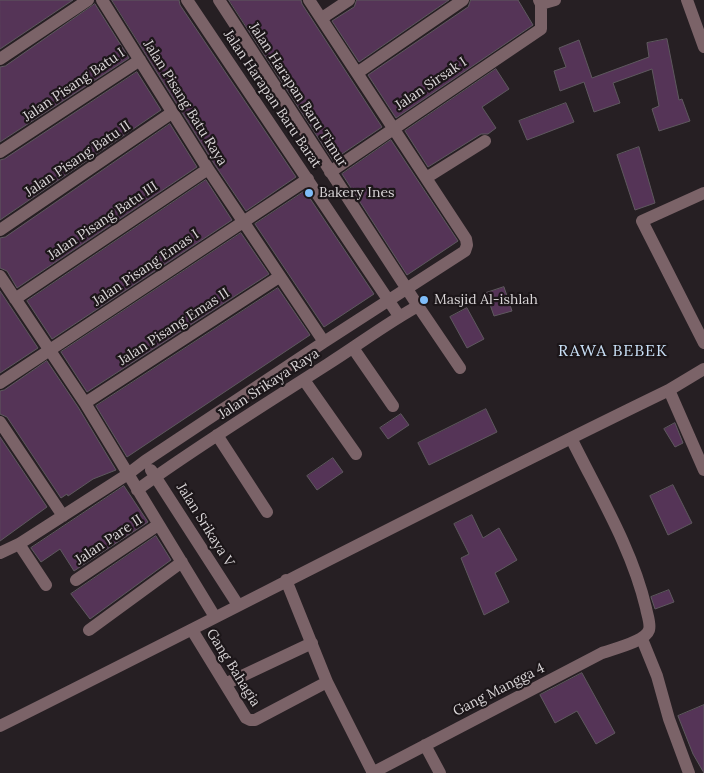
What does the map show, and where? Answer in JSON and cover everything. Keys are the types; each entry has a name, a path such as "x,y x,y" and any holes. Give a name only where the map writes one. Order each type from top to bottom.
{"street":[{"path":"0,60 88,0"},
{"name":"Jalan Pisang Batu Raya","path":"102,0 242,222 324,342"},
{"name":"Jalan Harapan Baru Barat","path":"187,0 399,316"},
{"name":"Jalan Harapan Baru Timur","path":"219,0 460,368"},
{"path":"308,0 322,18 426,178 485,141"},
{"path":"322,18 349,0"},
{"path":"357,74 463,0"},
{"path":"540,2 556,0"},
{"path":"686,0 704,47"},
{"name":"Jalan Sirsak I","path":"330,172 541,29 540,2"},
{"name":"Jalan Pisang Batu I","path":"0,152 140,60"},
{"name":"Jalan Pisang Batu II","path":"0,230 173,112"},
{"name":"Jalan Pisang Batu III","path":"15,299 208,169"},
{"name":"Jalan Srikaya Raya","path":"0,553 19,544 128,474 324,342 465,251 466,239 426,178"},
{"name":"Jalan Pisang Emas I","path":"0,383 308,179"},
{"path":"704,192 642,221 704,343"},
{"path":"0,276 85,404 215,617"},
{"name":"Jalan Pisang Emas II","path":"85,404 280,277"},
{"name":"Jalan Srikaya Raya","path":"137,490 217,435 304,380 399,316 418,306"},
{"path":"352,348 393,406"},
{"path":"0,726 192,630 286,580 669,390 704,369"},
{"path":"304,380 356,454"},
{"path":"669,390 704,470"},
{"path":"0,422 63,516"},
{"path":"217,435 267,512"},
{"path":"571,438 627,552 641,589 649,622 649,631 642,639 657,676 669,719 689,773"},
{"name":"Jalan Srikaya V","path":"145,462 156,476 238,605"},
{"name":"Jalan Pare II","path":"76,580 158,525"},
{"path":"19,544 46,585"},
{"path":"89,630 182,562"},
{"path":"286,580 326,682 373,773"},
{"name":"Gang Bahagia","path":"192,630 246,718 250,720 255,720 326,682"},
{"name":"Gang Mangga 4","path":"373,773 602,653 642,639"},
{"path":"225,684 312,644"},
{"path":"425,745 440,773"}],"building":[{"path":"0,0 73,0 0,49"},
{"path":"112,0 179,0 180,5 296,177 246,211 215,165"},
{"path":"229,0 301,0 382,127 333,160"},
{"path":"357,0 449,0 359,62 332,21 354,7"},
{"path":"471,0 518,0 533,25 396,118 368,75 468,7"},
{"path":"95,4 129,58 0,142 0,67 5,66"},
{"path":"667,39 679,100 682,99 690,121 659,131 652,109 659,106 652,69 613,83 620,103 594,112 584,82 560,91 554,71 566,67 559,48 579,40 592,78 649,57 647,43"},
{"path":"496,69 509,89 482,107 496,128 488,134 481,134 428,167 405,131"},
{"path":"137,72 161,110 0,220 0,160"},
{"path":"566,103 574,122 527,140 519,121"},
{"path":"170,124 197,167 17,288 7,271 0,268 0,238 5,237"},
{"path":"391,140 458,241 407,275 342,174"},
{"path":"639,147 655,203 635,210 617,155"},
{"path":"206,180 232,220 52,339 27,301"},
{"path":"305,191 374,294 324,327 255,224"},
{"path":"241,233 269,274 87,392 61,352"},
{"path":"504,287 512,311 494,316 486,293"},
{"path":"278,288 310,335 127,457 96,406"},
{"path":"0,291 38,348 0,373"},
{"path":"467,308 484,339 467,348 450,317"},
{"path":"47,361 78,407 116,470 93,479 68,496 67,494 61,498 7,417 0,414 0,391"},
{"path":"486,409 497,432 429,465 418,443"},
{"path":"401,414 409,425 388,439 380,428"},
{"path":"675,423 683,443 675,447 664,429"},
{"path":"0,437 47,507 0,541"},
{"path":"333,458 343,472 317,490 307,476"},
{"path":"673,485 692,523 668,535 650,496"},
{"path":"124,486 148,522 74,571 60,549 41,562 31,548"},
{"path":"472,515 483,538 499,528 517,560 495,573 509,602 484,615 461,558 469,554 454,524"},
{"path":"156,536 171,560 90,619 71,594"},
{"path":"669,590 674,602 655,609 651,597"},
{"path":"582,673 615,733 596,744 577,711 555,723 540,695"},
{"path":"704,705 704,773 693,754 678,716"}],"place":[{"name":"Bakery Ines","path":"309,193"},
{"name":"Masjid Al-ishlah","path":"424,300"}],"district":[{"name":"RAWA BEBEK","path":"613,351"}]}
